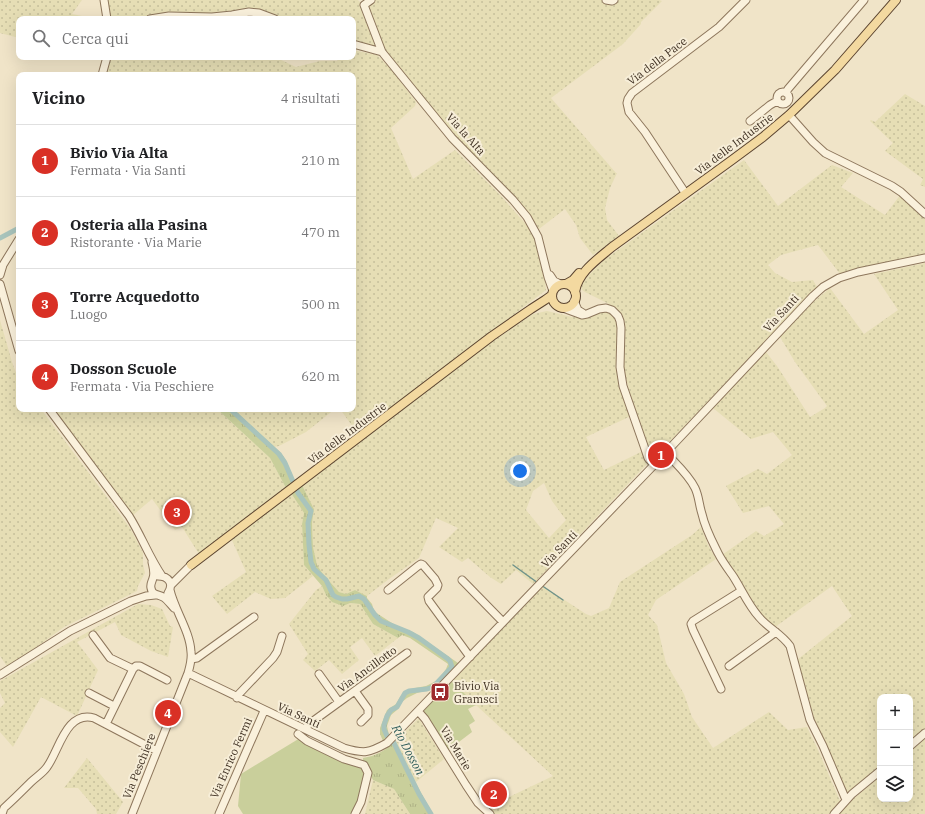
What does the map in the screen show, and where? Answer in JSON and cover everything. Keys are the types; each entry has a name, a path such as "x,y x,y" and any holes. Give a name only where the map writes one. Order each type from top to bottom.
{"main road":[{"name":"Via delle Industrie","path":"563,284 573,280 590,261 604,249 755,139 792,108 827,74 891,0"},
{"name":"Via delle Industrie","path":"575,292 577,283 583,275 612,247 763,137 789,115 835,70 896,0"},
{"path":"563,284 572,287 575,292 576,298 570,306 560,306 552,299 553,293 557,286 563,284"},
{"name":"Via delle Industrie","path":"191,565 516,318 546,300 553,293"},
{"name":"Via delle Industrie","path":"516,318 543,307 560,306"}],"street":[{"path":"104,0 107,16"},
{"path":"363,2 371,0"},
{"path":"606,0 614,0"},
{"name":"Via della Pace","path":"684,191 645,132 629,112 627,101 632,93 719,27 746,0"},
{"path":"750,121 770,104 777,101 782,104 787,103 789,98 786,93 788,89 864,0"},
{"name":"Via la Alta","path":"363,2 382,52 452,138 513,200 527,217 538,237 544,258"},
{"path":"222,16 249,12 259,13 266,16"},
{"path":"356,45 382,52"},
{"path":"103,72 106,60"},
{"path":"789,115 825,153 892,186 901,192 925,214"},
{"path":"0,275 4,259 16,243"},
{"path":"544,258 551,277 556,282 563,284"},
{"path":"544,258 553,293"},
{"name":"Via Santi","path":"188,673 264,711 344,748 357,752 369,752 387,743 666,453 813,296 823,287 840,278 858,272 925,258"},
{"path":"0,284 16,340"},
{"path":"574,301 578,310 585,314"},
{"path":"560,306 579,314 585,314 606,308 612,310 618,316 621,328 620,367 623,386 648,458 654,465"},
{"path":"0,675 70,631 131,601 146,596 165,595 170,587 168,579 164,576 150,556 129,516 51,412"},
{"path":"666,453 680,468 694,487 704,522 718,554 748,602 760,619 786,640 792,650 810,720 846,800"},
{"path":"150,556 153,569 151,590 173,607 180,619"},
{"path":"388,590 418,566 421,564 423,565 438,584 437,588 428,597 429,601 470,657"},
{"name":"Via delle Industrie","path":"164,576 174,574 191,565"},
{"name":"Via delle Industrie","path":"170,587 191,565"},
{"path":"131,601 145,591 152,581 159,576 164,576"},
{"path":"462,580 504,622"},
{"name":"Via Peschiere","path":"132,814 188,673 191,660 190,642 180,619 170,587"},
{"path":"721,689 691,624 693,621 741,591"},
{"path":"191,660 197,658 254,617"},
{"path":"729,666 776,632"},
{"path":"93,635 110,658 133,669"},
{"path":"237,698 252,679 273,658 282,636"},
{"name":"Via Ancillotto","path":"305,729 309,724 407,653"},
{"path":"106,724 133,669 136,666 140,666 167,680"},
{"name":"Via Ancillotto","path":"319,674 339,702"},
{"path":"354,691 368,709 368,715 361,722"},
{"path":"89,693 114,706"},
{"name":"Via Enrico Fermi","path":"219,813 264,711"},
{"name":"Via Marie","path":"418,712 426,719 478,803 490,814"},
{"path":"2,814 4,808 47,767 68,727 81,718 88,717 106,724 157,750"},
{"path":"913,743 925,733"},
{"path":"298,734 307,741 344,759 362,764 365,767 368,773 361,802 355,814"},
{"path":"834,814 852,794 877,773"}],"shaded area":[{"path":"0,0 82,0 72,14 82,16 16,16 16,37 0,33"},
{"path":"106,0 358,0 361,3 362,12 375,48 356,43 356,16 274,16 264,12 109,16"},
{"path":"376,0 662,1 641,22 641,24 623,44 551,98 617,173 610,188 605,208 607,220 619,236 593,255 580,238 576,225 565,209 539,229 457,142 382,50 368,7 369,4"},
{"path":"356,51 377,55 391,69 416,102 415,106 391,128 413,179 455,150 500,195 532,231 536,239 544,272 546,290 358,434 342,412 356,412 356,72 105,72 110,60 281,60 296,67 320,61 356,60"},
{"path":"905,94 925,106 925,187 920,185 923,179 885,151 893,143 870,121 875,122"},
{"path":"744,160 778,206 832,165 853,173 841,187 885,215 901,194 925,214 925,254 851,270 840,274 818,245 781,255 768,265 775,273 792,282 813,280 817,287 653,459 632,400 625,375 623,350 625,323 623,316 615,307 581,289 583,283 589,275 604,260"},
{"path":"925,263 925,730 913,740 913,694 877,694 877,770 845,796 813,725 797,660 852,616 832,586 775,627 762,616 751,601 722,555 756,531 764,536 784,524 769,506 743,513 726,486 758,469 767,474 792,455 773,432 751,439 713,408 766,352 777,366 810,417 825,408 827,406 795,362 780,337 811,304 830,288 864,334 898,310 874,274"},
{"path":"547,311 572,317 588,317 605,311 610,312 617,319 617,364 631,416 586,437 604,470 643,451 647,464 533,584 516,570 501,584 490,577 468,558 462,562 439,547 458,528 436,518 419,558 367,596 355,590 346,594 339,592 317,565 313,547 312,523 314,509 302,485 471,356 533,314","holes":["544,483 552,501 566,520 549,538 526,510 533,491"]},
{"path":"0,320 16,373 16,412 43,412 130,528 143,553 145,573 137,591 64,627 8,668 0,656"},
{"path":"54,412 220,412 270,458 286,488 199,554 182,527 175,530 152,499 132,516"},
{"path":"236,412 331,412 306,432 279,446 274,447"},
{"path":"291,493 304,513 302,524 304,565 313,576 285,598 271,599 255,592 227,614 212,596 246,572 231,538"},
{"path":"701,527 708,545 716,559 656,600 648,615 657,625 666,663 684,694 692,717 713,748 769,712 788,730 807,727 840,801 830,814 492,814 486,808 553,776 452,681 542,587 591,616 609,608 620,582 692,535"},
{"path":"322,586 326,595 350,603 360,604 373,624 398,638 375,656 362,638 350,647 359,660 342,674 329,660 315,671 303,660 308,654 289,624 316,590"},
{"path":"138,604 151,605 162,609 170,626 173,627 168,657 151,651 121,635 115,622 77,642 98,670 77,716 41,697 13,747 0,732 0,708 5,703 0,693 0,681"},
{"path":"418,719 444,759 416,782 393,743"},
{"path":"925,739 925,814 838,814 847,804 877,779 877,802 913,802 913,749"},
{"path":"87,758 123,802 116,814 97,814 96,809 78,788 64,788"},
{"path":"373,780 394,789 410,814 365,814"}],"green space":[{"path":"220,412 236,412 280,452 286,460 295,482 286,488 270,458"},
{"path":"302,485 314,509 312,523 313,547 317,565 323,574 339,592 346,594 355,590 367,596 374,611 378,614 395,625 413,632 458,663 433,689 417,693 402,702 397,710 391,715 387,726 389,735 383,741 380,734 380,728 387,710 396,704 406,691 426,686 438,680 448,664 410,638 402,635 398,638 373,624 360,604 350,603 343,606 332,602 326,595 322,586 304,565 302,524 304,513 291,493"},
{"path":"452,681 476,705 468,709 475,721 469,725 472,732 447,751 422,712"},
{"path":"300,738 364,767 368,773 358,805 351,814 243,814 238,806 241,774"},
{"path":"393,743 433,814 410,814 394,789 373,780 363,758 380,753"}],"waterway":[{"name":"Rio Dosson","path":"0,238 16,230"},
{"name":"Rio Dosson","path":"233,412 279,454 285,463 298,493 311,511 308,523 311,562 314,569 326,580 333,595 342,599 359,596 364,599 381,621 419,638 450,661 452,667 433,687 405,693 397,707 391,710 387,716 384,725 387,736 393,741 419,794 431,814"},
{"path":"513,565 538,583"},
{"path":"541,585 563,600"}],"place":[{"name":"Bivio Via Alta","path":"661,455"},
{"name":"Torre Acquedotto","path":"177,512"},
{"name":"Bivio Via Gramsci","path":"440,692"},
{"name":"Dosson Scuole","path":"168,713"},
{"name":"Osteria alla Pasina","path":"494,794"}]}
